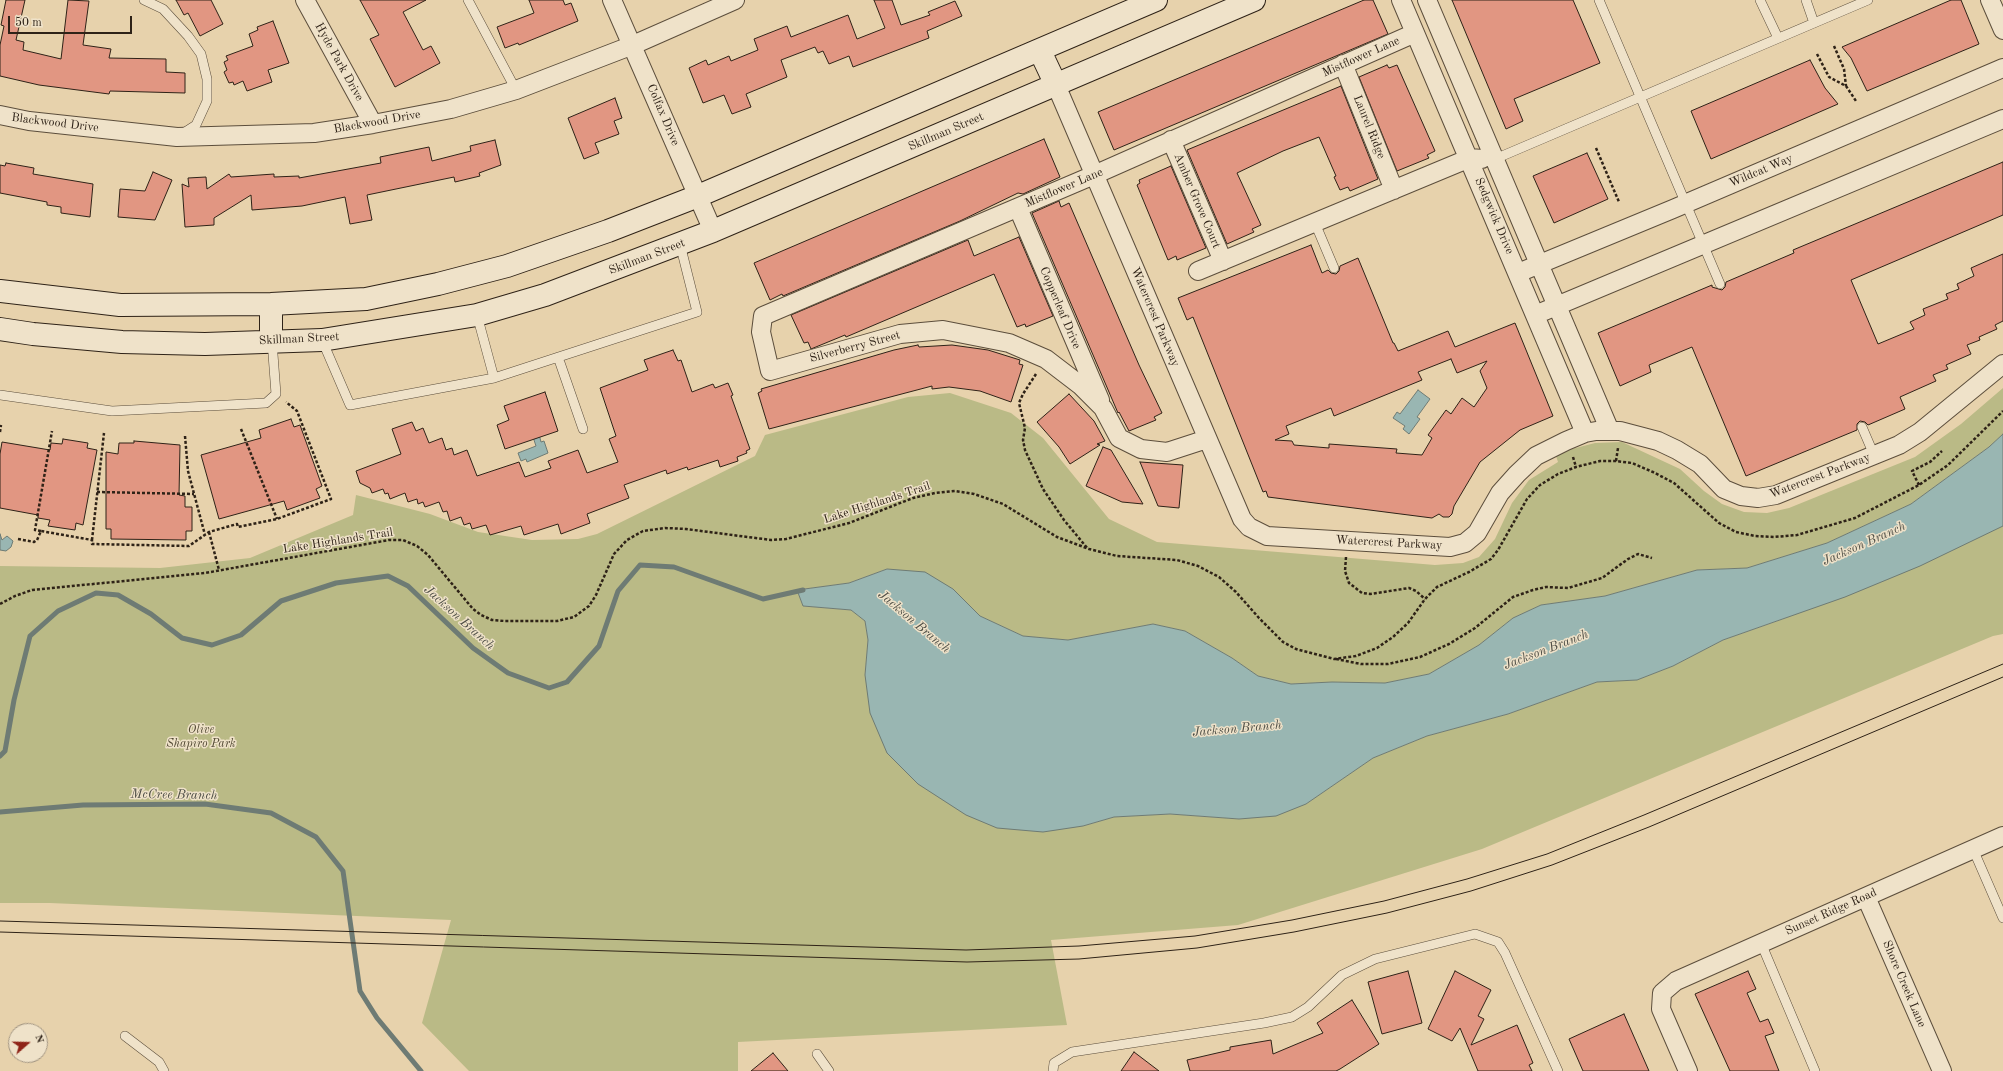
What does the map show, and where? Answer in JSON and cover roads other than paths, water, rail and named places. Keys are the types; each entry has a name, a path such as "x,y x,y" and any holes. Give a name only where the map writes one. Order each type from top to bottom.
{"main road":[{"path":"0,291 120,306 272,304 366,299 438,284 514,264 608,232 698,196 1040,51 1156,0"},
{"name":"Skillman Street","path":"0,329 33,334 122,342 205,344 322,340 477,315 545,295 713,231 1254,0"},
{"path":"1040,51 1056,85"},
{"path":"272,304 272,341"}],"street":[{"name":"Hyde Park Drive","path":"305,0 373,124"},
{"name":"Colfax Drive","path":"612,0 633,45 713,231"},
{"name":"Blackwood Drive","path":"0,116 29,121 177,137 314,133 373,124 451,108 516,90 633,45 735,0"},
{"name":"Sedgwick Drive","path":"1401,0 1470,158 1585,433"},
{"name":"Sedgwick Drive","path":"1427,0 1539,265 1614,437"},
{"path":"1990,0 2003,30"},
{"name":"Mistflower Lane","path":"770,371 760,332 763,316 1094,176 1171,140 1415,33"},
{"name":"Laurel Ridge","path":"1343,64 1394,190"},
{"name":"Wildcat Way","path":"1518,274 2003,68"},
{"name":"Watercrest Parkway","path":"1056,85 1242,519 1249,527 1267,536 1450,547 1466,543 1478,533 1500,493 1536,456 1556,445 1585,433 1614,437 1640,435 1677,450 1700,464 1724,489 1741,496 1758,498 1776,495 1899,445 1920,432 2003,364"},
{"path":"1535,315 2003,119"},
{"name":"Amber Grove Court","path":"1171,140 1223,261"},
{"path":"1198,271 1470,158 1495,159"},
{"name":"Copperleaf Drive","path":"1018,208 1103,408"},
{"name":"Silverberry Street","path":"770,371 900,334 943,330 1009,343 1046,359 1080,385 1103,408 1119,438 1141,449 1167,452 1208,439"},
{"name":"Sunset Ridge Road","path":"1688,1071 1661,1009 1662,993 1676,981 2003,836"},
{"name":"Shore Creek Lane","path":"1866,896 1942,1071"}],"lane":[{"path":"144,0 163,9 188,36 201,54 204,66 207,101 196,125 177,137"},
{"path":"468,0 516,90"},
{"path":"1599,0 1720,284"},
{"path":"1760,0 1778,38"},
{"path":"1806,0 1814,23"},
{"path":"1495,159 1814,23 1854,3 1868,0"},
{"path":"1315,223 1334,268"},
{"path":"322,340 350,405 494,378 697,312 680,244"},
{"path":"477,315 494,378"},
{"path":"0,394 112,410 266,403 276,394 272,341"},
{"path":"558,357 583,429"},
{"path":"1862,427 1874,455"},
{"path":"1973,849 2003,918"},
{"path":"1053,1071 1054,1063 1072,1052 1256,1024 1292,1017 1308,1007 1342,975 1374,959 1475,934 1498,942 1505,953 1558,1071"},
{"path":"1760,943 1816,1071"},
{"path":"125,1036 159,1062 164,1071"},
{"path":"817,1054 829,1071"}],"water":[{"path":"1418,390 1430,399 1417,417 1420,419 1409,434 1403,429 1405,426 1393,418 1397,412 1400,414"},
{"path":"539,434 541,442 544,441 548,453 527,462 526,459 521,461 518,453 536,446 533,437"},
{"path":"2003,434 2003,526 1920,566 1845,597 1723,640 1673,666 1637,680 1597,682 1508,714 1427,736 1373,758 1306,804 1276,816 1239,819 1170,814 1114,817 1083,826 1043,832 997,828 966,815 918,784 887,753 870,713 865,675 868,640 865,621 851,610 803,606 797,590 849,583 887,569 925,572 953,589 980,616 1023,636 1068,640 1153,624 1185,631 1232,658 1258,676 1291,684 1332,682 1385,683 1429,674 1479,645 1513,618 1541,605 1605,596 1697,570 1747,568 1827,543 1911,504 1989,447"},
{"path":"0,534 2,540 7,536 13,541 11,547 6,551 0,550"}],"waterway":[{"name":"Jackson Branch","path":"0,756 5,751 14,700 30,636 58,611 96,593 118,595 151,614 182,638 212,645 241,635 281,601 336,583 388,576 408,586 473,648 508,673 549,688 567,682 599,646 618,591 640,565 674,567 763,599 803,590"},
{"name":"McCree Branch","path":"0,812 83,805 205,804 271,813 316,837 343,871 360,991 377,1018 421,1071"}],"tram line":[{"path":"0,921 966,950 1079,946 1195,936 1292,920 1384,901 1467,879 1547,854 1644,815 2003,664"},
{"path":"0,932 967,962 1079,959 1197,948 1294,932 1387,913 1471,891 1552,865 1649,827 2003,677"}],"park label":[{"name":"Olive Shapiro Park","path":"201,737"}]}
